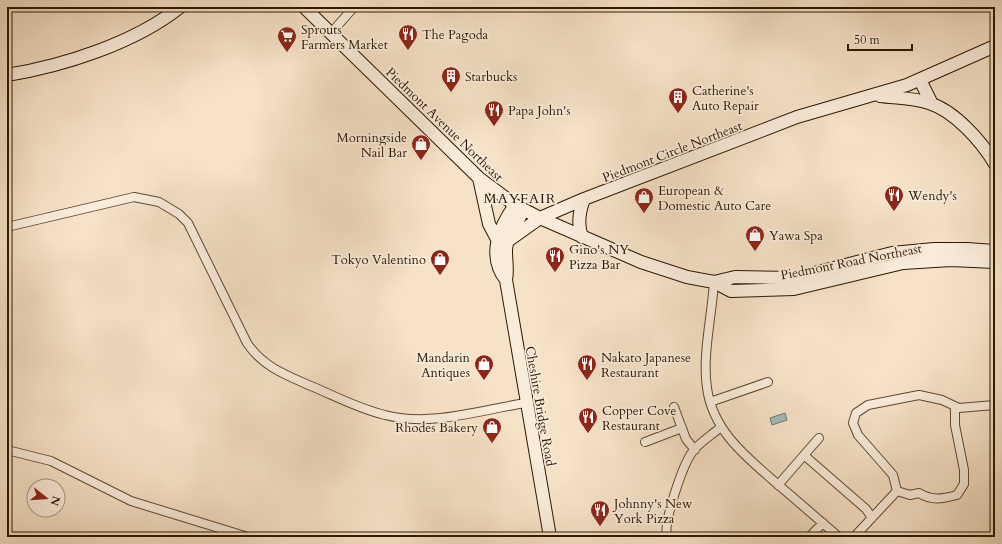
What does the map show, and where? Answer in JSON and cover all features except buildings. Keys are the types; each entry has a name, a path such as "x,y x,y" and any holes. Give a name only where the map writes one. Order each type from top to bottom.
{"main road":[{"path":"7,76 64,62 129,38 155,24 180,7"},
{"name":"Piedmont Avenue Northeast","path":"304,7 479,178 520,208 540,218"},
{"name":"Piedmont Circle Northeast","path":"503,240 540,218 584,199 797,117 907,85 995,46"},
{"path":"920,80 932,104"},
{"path":"907,85 918,100"},
{"path":"870,95 918,100 932,104 963,125 976,138 995,164"},
{"path":"479,178 490,224 503,240"},
{"path":"582,237 579,228 579,219 584,199"},
{"path":"503,240 501,227 520,208"},
{"name":"Piedmont Road Northeast","path":"540,218 660,270 714,282 731,291 794,289 903,263 951,260 995,262"},
{"name":"Cheshire Bridge Road","path":"503,240 499,272 506,280 550,537"},
{"name":"Piedmont Road Northeast","path":"714,282 734,277 795,278 899,252 953,249 995,251"}],"street":[{"path":"331,33 354,7"},
{"path":"7,227 134,197 160,202 179,214 188,223 247,343 259,358 275,370 369,410 401,418 436,419 526,403"},
{"path":"714,282 706,375 710,402 721,427 729,439 750,460 840,537"},
{"path":"710,402 768,382"},
{"path":"995,389 995,424"},
{"path":"898,491 893,475 858,435 853,423 856,413 868,405 919,395 942,400 959,408 994,406"},
{"path":"674,407 686,439 695,450"},
{"path":"898,491 910,495 919,493 928,499 957,495 964,484 964,470 955,425 955,407"},
{"path":"667,537 668,520 678,483 695,450 721,427"},
{"path":"645,442 682,428"},
{"path":"778,485 805,456 819,438"},
{"path":"7,450 31,455 62,465 111,492 131,501 248,537"},
{"path":"805,456 866,509 872,518"},
{"path":"854,537 898,491"},
{"path":"809,537 823,523"}],"water":[{"path":"785,413 787,420 772,425 770,418"}],"place":[{"name":"The Pagoda","path":"408,51"},
{"name":"Sprouts Farmers Market","path":"287,53"},
{"name":"Starbucks","path":"451,93"},
{"name":"Catherine's Auto Repair","path":"678,114"},
{"name":"Papa John's","path":"494,127"},
{"name":"Morningside Nail Bar","path":"421,161"},
{"name":"Wendy's","path":"894,212"},
{"name":"European & Domestic Auto Care","path":"644,214"},
{"name":"Yawa Spa","path":"755,252"},
{"name":"Gino's NY Pizza Bar","path":"555,273"},
{"name":"Tokyo Valentino","path":"440,276"},
{"name":"Mandarin Antiques","path":"484,381"},
{"name":"Nakato Japanese Restaurant","path":"587,381"},
{"name":"Copper Cove Restaurant","path":"588,434"},
{"name":"Rhodes Bakery","path":"492,444"},
{"name":"Johnny's New York Pizza","path":"600,527"}],"district":[{"name":"MAYFAIR","path":"520,198"}]}
